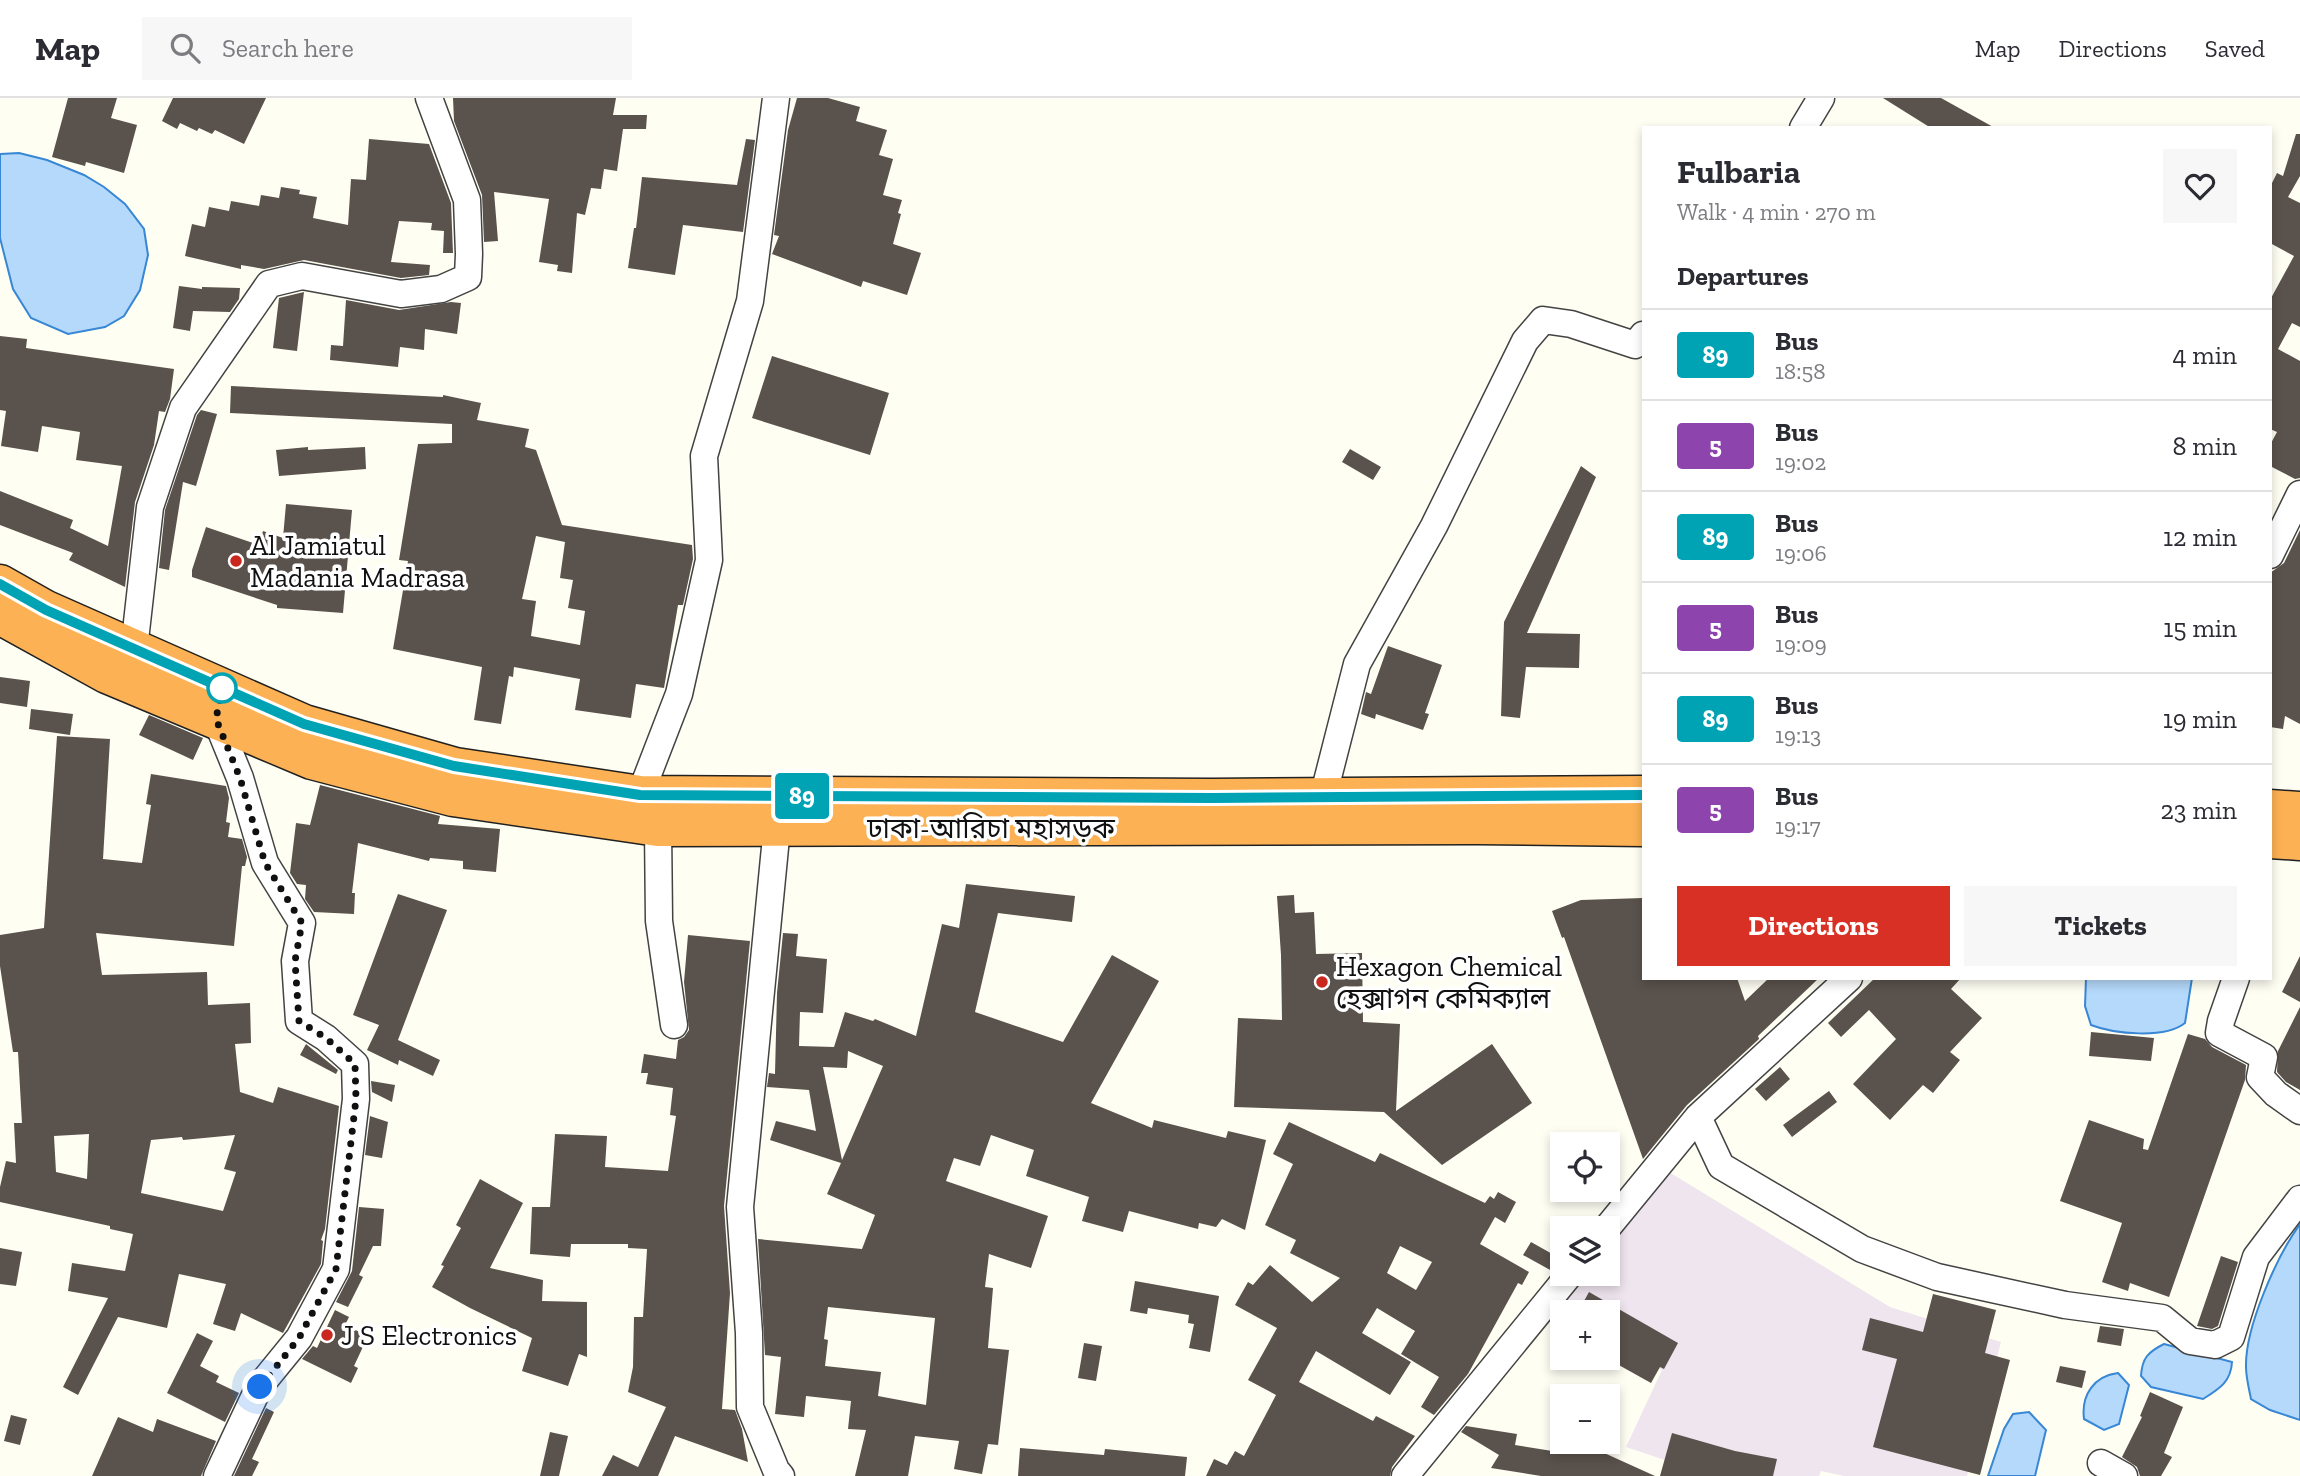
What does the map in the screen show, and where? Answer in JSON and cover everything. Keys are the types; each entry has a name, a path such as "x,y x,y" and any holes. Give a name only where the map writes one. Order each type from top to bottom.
{"highway":[{"path":"0,584 46,610 316,727 454,766 640,795 1642,795"},
{"name":"ঢাকা-আরিচা মহাসড়ক","path":"0,615 107,674 312,760 453,797 659,828 1464,825 1642,827"},
{"path":"2272,809 2300,811"},
{"path":"2272,839 2300,841"}],"street":[{"path":"134,649 150,507 183,408 269,284 302,276 401,294 441,289 468,277 467,200 429,98"},
{"path":"640,795 679,694 709,560 704,456 750,301 776,98"},
{"path":"1804,126 1821,98"},
{"path":"1323,797 1357,664 1434,526 1524,341 1543,320 1571,324 1635,345 1642,336"},
{"path":"2272,551 2300,494"},
{"path":"216,719 240,778 265,863 302,923 295,961 299,1021 326,1038 355,1064 356,1099 336,1269 299,1338 260,1387 217,1476"},
{"path":"777,827 740,1207 749,1333 750,1407 776,1470 781,1476"},
{"path":"659,828 659,921 674,1025"},
{"path":"1617,1216 1698,1117 1847,980"},
{"path":"2235,980 2219,1033 2264,1057 2260,1077 2276,1094 2300,1111"},
{"path":"1698,1117 1721,1166 1862,1249 1937,1277 2065,1306 2162,1318 2190,1341 2215,1345 2231,1337 2256,1257 2300,1199"},
{"path":"1405,1476 1560,1286"},
{"path":"2101,1463 2124,1476"}],"shaded area":[{"path":"1669,1172 1890,1307 2001,1342 1967,1476 1844,1476 1821,1471 1819,1476 1713,1476 1626,1447 1662,1370 1620,1344 1620,1300 1556,1300 1568,1286 1620,1286 1620,1227"}],"water":[{"path":"19,153 47,160 84,175 104,187 125,204 144,229 148,255 140,290 124,316 105,327 68,334 31,318 13,289 0,238 0,154"},
{"path":"2086,980 2192,980 2185,1023 2165,1031 2113,1031 2091,1025 2085,1006"},
{"path":"2300,1224 2300,1420 2270,1410 2251,1399 2246,1367 2251,1332 2264,1292"},
{"path":"2164,1344 2232,1362 2227,1380 2203,1399 2151,1387 2141,1376 2144,1360"},
{"path":"2118,1373 2129,1385 2119,1424 2104,1430 2084,1419 2085,1402 2096,1383"},
{"path":"2029,1412 2046,1430 2035,1476 1988,1476 2004,1429 2013,1414"}],"building":[{"path":"68,98 117,98 111,118 137,125 124,173 86,162 85,166 52,157"},
{"path":"173,98 266,98 244,144 215,130 212,134 199,128 197,131 180,123 177,129 162,121"},
{"path":"453,98 616,98 613,115 647,115 646,129 623,129 617,171 604,169 601,189 591,188 585,215 577,213 572,273 557,271 558,265 539,262 549,199 494,192 498,241 484,242 482,195 454,121"},
{"path":"797,98 828,98 860,107 856,121 887,130 879,155 893,159 883,195 902,200 893,244 921,253 907,295 863,281 861,287 772,254 779,236 774,235 788,130"},
{"path":"1883,98 1941,98 1991,126 1928,126"},
{"path":"2296,134 2300,134 2300,176 2288,197 2300,203 2300,327 2292,323 2278,349 2300,361 2300,478 2295,479 2272,467 2272,441 2277,432 2272,430 2272,296 2294,256 2272,244 2272,183 2277,173 2283,176"},
{"path":"369,139 429,144 451,203 453,253 443,253 444,231 431,230 432,223 399,221 391,262 430,265 429,275 401,278 304,260 264,269 241,265 241,269 185,256 192,224 205,227 209,207 229,211 231,201 259,206 261,195 279,198 281,187 300,190 299,194 317,197 313,218 348,225 351,179 366,180"},
{"path":"746,139 755,140 743,232 683,225 675,275 628,268 642,177 737,185"},
{"path":"179,286 202,289 240,288 239,299 230,312 193,311 190,331 173,328"},
{"path":"304,292 297,351 273,348 279,298"},
{"path":"346,300 399,310 451,302 461,303 457,334 425,329 424,350 400,347 398,367 330,360 331,345 343,346"},
{"path":"0,336 27,339 26,348 174,369 170,399 165,412 159,411 154,445 135,502 125,587 69,560 73,553 0,525 0,491 73,520 70,528 108,546 122,466 76,460 80,432 42,426 38,452 1,446 6,411 0,410"},
{"path":"772,356 889,393 870,455 752,418"},
{"path":"231,386 443,395 481,403 477,420 529,429 525,447 536,450 562,525 692,545 693,559 683,605 678,605 664,688 636,684 631,718 575,710 580,679 514,667 513,677 509,676 501,724 474,720 482,667 393,649 408,561 399,560 418,444 452,443 452,424 230,413","holes":["536,536 565,542 560,578 573,580 568,608 585,611 580,645 531,636 536,601 522,599"]},
{"path":"201,410 217,414 196,486 183,482 169,570 159,568 165,510"},
{"path":"308,447 308,450 365,447 366,469 279,476 276,450"},
{"path":"1350,449 1381,467 1373,480 1342,462"},
{"path":"1581,466 1596,477 1527,633 1580,634 1579,668 1526,667 1520,718 1501,716 1504,622"},
{"path":"286,504 352,510 343,613 277,608 277,605 192,577 206,527 259,545 263,531 283,538"},
{"path":"2300,530 2300,724 2285,716 2283,729 2272,727 2272,572 2284,563"},
{"path":"1388,646 1442,665 1425,713 1429,714 1423,730 1376,714 1375,719 1361,714 1366,692 1371,694"},
{"path":"0,677 30,681 27,707 0,703"},
{"path":"31,709 73,714 70,735 29,729"},
{"path":"149,715 203,738 193,760 139,735"},
{"path":"57,736 110,739 103,859 142,863 151,805 146,804 151,774 226,786 229,798 226,822 230,823 228,837 242,839 247,857 245,866 242,866 234,946 96,933 102,975 207,972 208,1005 250,1003 251,1043 235,1044 240,1092 273,1103 278,1087 339,1106 325,1229 321,1240 321,1264 283,1333 241,1313 235,1331 213,1324 226,1284 179,1274 167,1328 118,1317 78,1395 63,1387 108,1298 68,1291 72,1263 125,1271 133,1234 110,1229 110,1226 0,1202 0,1187 6,1161 16,1163 14,1123 22,1123 18,1052 13,1052 0,966 0,935 44,928","holes":["89,1134 87,1179 56,1172 54,1136","235,1135 224,1169 236,1172 223,1211 141,1193 151,1140"]},
{"path":"320,785 440,816 438,824 500,829 496,872 463,869 463,861 430,858 429,861 358,843 352,893 355,893 354,914 314,912 305,899 306,885 297,884 290,873 296,823 310,825"},
{"path":"966,884 1075,896 1072,922 998,913 975,1012 1063,1042 1112,955 1159,981 1091,1103 1152,1128 1154,1120 1226,1138 1228,1131 1266,1140 1245,1230 1222,1219 1216,1227 1199,1223 1198,1229 1129,1211 1123,1232 1082,1221 1089,1197 1026,1176 1034,1150 991,1135 980,1166 954,1158 946,1181 1048,1216 1031,1268 989,1254 985,1287 993,1288 988,1348 1009,1350 998,1445 988,1444 982,1474 954,1469 959,1441 915,1436 908,1476 855,1476 866,1430 848,1429 851,1401 806,1396 804,1417 775,1414 781,1357 765,1355 758,1239 862,1249 875,1215 827,1194 841,1163 770,1140 776,1121 816,1131 809,1090 767,1087 769,1073 775,1074 777,993 783,933 798,934 796,956 827,959 823,1013 800,1012 799,1046 834,1047 845,1012 873,1021 875,1019 916,1036 942,924 959,928","holes":["848,1051 883,1066 842,1160 823,1067 847,1068","828,1307 935,1318 926,1405 878,1396 881,1372 825,1366 828,1340 824,1339"]},
{"path":"398,894 447,910 398,1040 440,1060 433,1076 399,1060 398,1065 367,1050 379,1025 353,1015"},
{"path":"1294,895 1295,913 1314,912 1316,954 1362,953 1363,1022 1400,1024 1396,1111 1492,1044 1532,1103 1442,1165 1384,1112 1234,1107 1238,1018 1282,1020 1277,896"},
{"path":"1642,898 1642,980 1738,980 1745,1001 1767,980 1817,980 1758,1036 1759,1039 1687,1105 1643,1159 1564,937 1562,938 1552,911 1581,900"},
{"path":"688,935 750,941 724,1206 730,1293 722,1409 735,1410 742,1429 748,1462 675,1436 658,1476 602,1476 613,1455 638,1467 666,1407 628,1392 633,1367 634,1317 643,1317 647,1249 628,1248 628,1244 571,1244 570,1257 530,1254 532,1207 550,1207 555,1134 607,1136 605,1167 668,1171 676,1116 670,1115 673,1088 646,1084 648,1073 641,1073 644,1054 676,1059 678,1040 689,1030 684,982"},
{"path":"2300,956 2300,1002 2282,992"},
{"path":"1873,980 1959,980 1951,989 1982,1018 1950,1052 1960,1060 1933,1093 1923,1085 1890,1120 1853,1084 1896,1039 1869,1010 1841,1037 1828,1023"},
{"path":"2300,1007 2300,1090 2286,1082 2277,1072 2278,1051"},
{"path":"2091,1032 2154,1038 2151,1061 2089,1056"},
{"path":"2188,1034 2205,1039 2212,1047 2246,1065 2245,1080 2169,1297 2130,1283 2128,1291 2102,1282 2122,1223 2060,1201 2089,1120 2144,1139 2143,1149 2148,1150"},
{"path":"306,1044 338,1070 336,1074 300,1055"},
{"path":"1780,1067 1790,1079 1766,1101 1755,1089"},
{"path":"371,1081 395,1085 392,1102 372,1092"},
{"path":"1829,1091 1837,1102 1792,1137 1783,1125"},
{"path":"370,1116 388,1122 382,1158 365,1155"},
{"path":"1289,1122 1375,1162 1380,1153 1485,1203 1490,1196 1494,1199 1498,1192 1516,1202 1505,1223 1495,1217 1480,1244 1529,1272 1522,1285 1518,1283 1468,1374 1434,1415 1421,1407 1439,1377 1401,1354 1415,1331 1377,1308 1362,1333 1411,1362 1390,1395 1316,1351 1299,1382 1373,1421 1376,1416 1415,1436 1392,1467 1390,1476 1206,1476 1214,1459 1227,1465 1235,1451 1244,1456 1276,1395 1248,1380 1277,1328 1235,1305 1248,1282 1253,1285 1270,1265 1312,1302 1340,1278 1290,1253 1296,1240 1265,1225 1293,1164 1273,1154","holes":["1400,1246 1432,1262 1416,1290 1387,1273"]},
{"path":"480,1179 523,1203 490,1268 543,1280 542,1301 587,1302 587,1357 579,1354 568,1386 522,1371 532,1338 432,1287 461,1228 456,1225"},
{"path":"359,1207 384,1209 381,1246 373,1246 359,1275 363,1277 348,1307 336,1302 352,1271"},
{"path":"1531,1242 1550,1253 1550,1270 1523,1255"},
{"path":"0,1248 22,1252 16,1286 0,1284"},
{"path":"2221,1256 2238,1262 2218,1326 2212,1329 2197,1326"},
{"path":"1135,1281 1219,1296 1210,1352 1189,1348 1194,1324 1188,1323 1189,1315 1148,1308 1147,1314 1130,1311"},
{"path":"1589,1292 1603,1300 1585,1300"},
{"path":"1933,1294 1996,1310 1985,1353 2010,1360 1980,1475 1873,1447 1897,1359 1862,1350 1870,1318 1923,1332"},
{"path":"335,1310 349,1317 345,1325 368,1336 354,1366 358,1368 351,1383 302,1359 313,1346 317,1348"},
{"path":"1620,1310 1678,1343 1664,1369 1660,1367 1651,1383 1620,1366"},
{"path":"2100,1326 2124,1329 2121,1346 2097,1342"},
{"path":"197,1333 213,1341 200,1366 219,1376 216,1382 239,1393 225,1422 167,1393"},
{"path":"1084,1343 1102,1346 1096,1381 1078,1378"},
{"path":"2060,1366 2086,1371 2082,1388 2056,1382"},
{"path":"2150,1392 2183,1407 2164,1453 2172,1457 2161,1476 2140,1476 2137,1467 2122,1457 2142,1417 2140,1416"},
{"path":"266,1408 274,1412 252,1459 259,1462 252,1476 234,1476"},
{"path":"11,1415 27,1419 20,1445 4,1441"},
{"path":"118,1417 153,1432 157,1419 216,1441 201,1476 92,1476"},
{"path":"1466,1426 1517,1434 1515,1445 1550,1451 1550,1454 1606,1454 1655,1476 1541,1476 1491,1468 1499,1455 1461,1432"},
{"path":"550,1432 568,1436 559,1476 540,1476"},
{"path":"1672,1433 1735,1451 1777,1459 1773,1476 1660,1476"},
{"path":"1020,1448 1104,1455 1105,1449 1187,1457 1185,1476 1018,1476"}],"bus line":[{"name":"89","path":"0,584 46,610 304,724 454,766 640,795 1212,798 1642,795"}],"place":[{"name":"Al Jamiatul Madania Madrasa","path":"236,561"},
{"name":"Hexagon Chemical হেক্সাগন কেমিক্যাল","path":"1322,982"},
{"name":"J S Electronics","path":"327,1335"}],"route":[{"path":"222,688 216,719 240,778 265,863 302,923 295,961 299,1021 326,1038 355,1064 356,1099 336,1269 299,1338 260,1387"}]}
